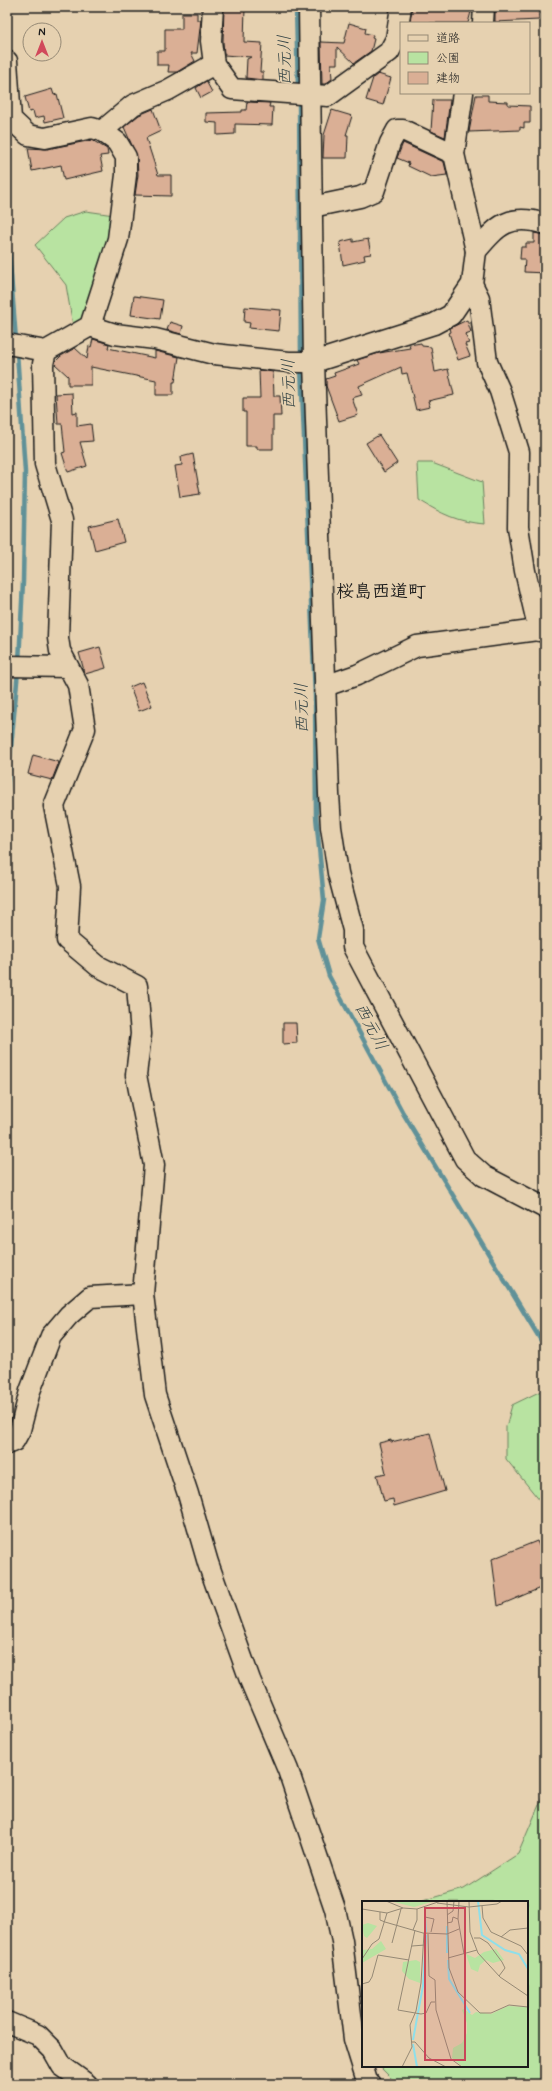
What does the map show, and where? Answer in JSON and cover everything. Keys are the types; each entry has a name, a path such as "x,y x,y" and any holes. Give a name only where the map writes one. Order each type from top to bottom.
{"street":[{"path":"214,7 211,41 214,64 232,90 328,96 389,52 396,39 401,7"},
{"path":"309,7 314,362 330,827 338,873 353,930 353,947 465,1159 484,1176 545,1208"},
{"path":"483,22 484,7"},
{"path":"7,61 9,119 28,135 45,138 92,128 102,131 117,142 126,157 126,175 118,239 90,326"},
{"path":"102,131 133,105 168,90 214,64"},
{"path":"7,344 42,350 90,326 115,334 155,339 214,354 289,362 314,362 434,324 451,315 472,284 476,251 454,154 463,94"},
{"path":"312,207 360,197 374,191 390,143 396,130 403,130 454,154"},
{"path":"476,251 494,230 505,223 517,220 534,221 545,224"},
{"path":"325,686 357,675 417,646 542,630 525,571 518,527 519,452 500,391 487,362 478,298 472,284"},
{"path":"42,350 45,464 62,520 58,638 60,651 68,667 76,678 85,729 54,806 70,886 67,940 98,966 137,986 141,1034 136,1075 154,1165 143,1294 155,1395 188,1494 208,1563 250,1680 288,1770 335,1909 342,1941 354,2039 362,2065"},
{"path":"7,666 68,667"},
{"path":"7,1444 14,1441 20,1430 30,1391 51,1336 69,1315 90,1297 143,1294"},
{"path":"7,2022 38,2035 53,2050 62,2066 87,2084"},
{"path":"363,2067 367,2081 370,2084"}],"green space":[{"path":"86,211 114,215 86,317 73,326 66,285 35,245 64,218"},
{"path":"417,463 432,463 482,482 485,524 458,519 419,500"},
{"path":"543,1390 545,1392 545,1507 506,1459 506,1427 512,1405"},
{"path":"545,1791 545,2084 397,2084 380,2067 528,2067 528,1901 422,1901 464,1889 518,1854"}],"building":[{"path":"224,7 245,7 244,42 262,43 260,72 263,72 263,80 246,78 247,59 251,57 224,55"},
{"path":"412,7 447,7 471,12 468,22 410,22"},
{"path":"495,7 538,7 539,20 495,22"},
{"path":"182,13 197,13 197,20 201,20 197,53 191,53 195,61 177,72 168,72 169,65 157,65 157,51 165,51 165,29 182,29"},
{"path":"349,23 366,28 365,33 373,35 372,38 374,39 371,51 354,63 337,47 337,64 331,64 332,79 325,84 322,84 321,42 344,43"},
{"path":"378,74 391,78 383,105 366,100 373,78"},
{"path":"206,81 212,92 201,98 196,88"},
{"path":"52,89 54,95 57,94 63,118 45,122 44,116 35,118 33,111 29,112 25,97"},
{"path":"476,95 488,95 488,101 508,102 508,105 530,106 530,123 524,123 524,128 520,127 520,130 469,132"},
{"path":"433,100 450,100 445,137 431,131"},
{"path":"247,102 270,103 269,107 273,107 272,125 235,124 235,134 217,135 217,123 206,122 206,113 242,112 242,110 246,110"},
{"path":"153,109 161,131 146,138 158,175 171,175 171,196 135,195 138,175 137,157 124,127 139,115"},
{"path":"332,110 352,116 346,135 348,135 347,158 323,158 324,135"},
{"path":"92,140 107,149 108,155 100,156 103,171 64,180 61,165 32,171 28,148 47,149"},
{"path":"403,143 444,162 447,175 431,177 408,166 409,163 397,158"},
{"path":"534,233 545,235 545,273 524,272 525,259 520,259 521,247 526,247 526,243 534,243"},
{"path":"353,239 353,242 368,239 371,254 364,255 365,260 343,265 340,242"},
{"path":"134,296 163,300 160,319 131,315"},
{"path":"245,307 281,310 279,331 249,328 250,323 244,322"},
{"path":"467,320 471,332 465,334 469,343 465,344 470,356 458,360 449,333 451,332 450,328"},
{"path":"170,322 183,326 181,334 167,330"},
{"path":"93,339 109,344 108,348 155,358 155,351 179,357 175,382 173,382 173,395 156,395 156,380 91,367 91,385 68,385 68,376 55,364 55,362 61,356 75,348 87,359 89,346 91,347"},
{"path":"421,343 422,346 431,347 435,372 448,369 454,395 428,401 430,407 416,410 407,373 402,374 401,367 359,386 362,395 352,398 358,415 339,421 326,386 326,379 335,376 334,373 359,364 357,360 379,353 410,348 409,345"},
{"path":"259,370 273,372 274,396 280,396 281,416 273,416 273,449 257,449 257,446 246,446 246,412 243,412 243,398 260,398"},
{"path":"72,393 73,413 77,412 77,426 91,424 93,441 80,442 87,466 68,472 62,453 65,452 62,424 58,424 56,394"},
{"path":"379,435 397,463 384,472 366,443"},
{"path":"193,454 200,494 180,497 175,466 182,465 181,457"},
{"path":"118,519 124,542 95,550 89,526"},
{"path":"100,647 106,668 85,674 79,653"},
{"path":"142,682 152,706 139,711 130,687"},
{"path":"33,755 59,762 52,780 28,774"},
{"path":"283,1023 296,1023 297,1043 283,1044"},
{"path":"430,1433 445,1491 394,1506 393,1499 384,1501 377,1475 386,1473 379,1443 391,1440 391,1442"},
{"path":"537,1541 545,1560 545,1586 498,1606 492,1559"}],"waterway":[{"name":"西元川","path":"296,7 298,89"},
{"name":"西元川","path":"299,98 301,357"},
{"path":"7,224 16,340"},
{"path":"17,352 25,472 23,582 19,662"},
{"name":"西元川","path":"301,366 315,696 316,816 324,900 318,938 329,976 403,1113 545,1347"},
{"path":"7,791 18,671"}],"district":[{"name":"桜島西道町","path":"381,592"}]}
